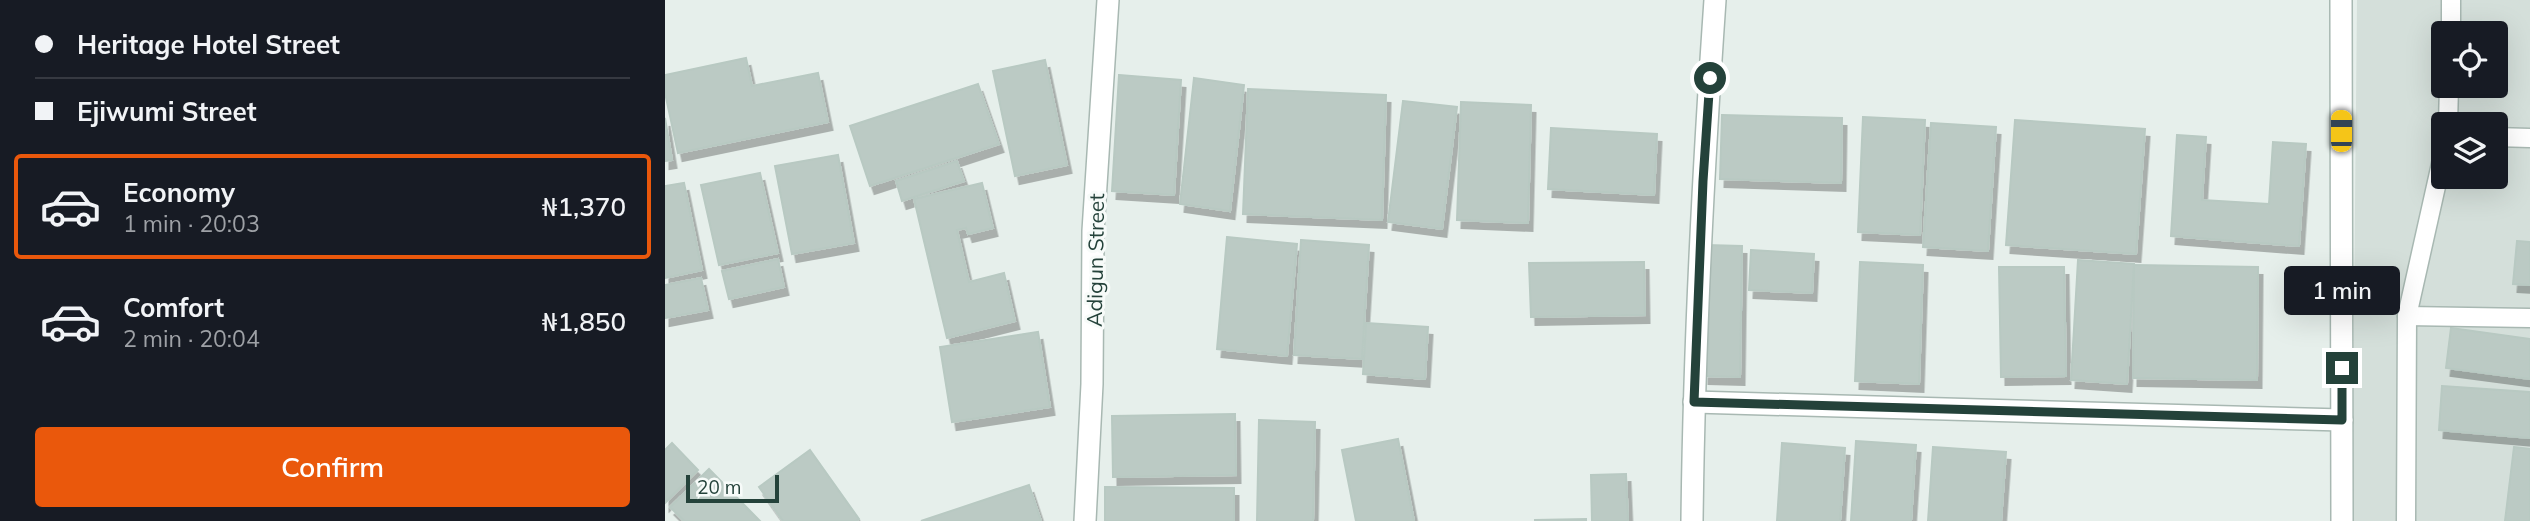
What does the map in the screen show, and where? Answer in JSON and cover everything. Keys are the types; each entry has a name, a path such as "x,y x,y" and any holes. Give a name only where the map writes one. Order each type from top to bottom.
{"street":[{"name":"Adigun Street","path":"1085,521 1093,384 1093,231 1108,0"},
{"path":"1692,521 1703,181 1715,0"},
{"path":"2341,0 2342,521"},
{"path":"1694,402 2342,420"}],"lane":[{"path":"2451,0 2451,21"},
{"path":"2508,137 2530,138"},
{"path":"2406,521 2407,316 2435,189"},
{"path":"2407,316 2530,318"}],"shaded area":[{"path":"2357,0 2530,0 2530,521 2352,521"}],"building":[{"path":"746,58 752,86 818,73 828,122 678,153 665,93 665,75"},
{"path":"1045,60 1067,165 1015,176 993,71"},
{"path":"1119,75 1181,80 1174,195 1112,191"},
{"path":"1194,78 1244,85 1230,211 1180,204"},
{"path":"978,84 999,144 870,186 850,126"},
{"path":"1248,89 1386,95 1382,220 1243,214"},
{"path":"1403,101 1457,107 1442,229 1388,222"},
{"path":"1461,102 1531,105 1528,223 1457,220"},
{"path":"1722,115 1842,118 1841,183 1720,179"},
{"path":"1863,117 1925,120 1920,235 1858,232"},
{"path":"665,118 672,160 665,161"},
{"path":"2015,120 2145,129 2136,254 2006,245"},
{"path":"1931,123 1996,127 1988,251 1923,247"},
{"path":"1551,128 1657,134 1654,195 1548,189"},
{"path":"2177,135 2206,137 2202,200 2269,204 2273,142 2306,144 2299,246 2171,236"},
{"path":"838,155 854,243 792,254 775,166"},
{"path":"957,161 964,181 902,201 896,181"},
{"path":"760,173 778,253 719,265 701,185"},
{"path":"684,183 702,270 665,278 665,186"},
{"path":"982,183 993,228 968,234 966,228 957,230 969,282 1004,273 1015,321 947,338 914,199"},
{"path":"1227,237 1297,244 1287,356 1217,349"},
{"path":"1301,240 1369,245 1362,359 1294,355"},
{"path":"2517,241 2530,242 2530,285 2513,284"},
{"path":"1706,245 1742,246 1740,377 1704,376"},
{"path":"1751,250 1814,254 1812,293 1749,290"},
{"path":"778,259 784,287 729,299 722,271"},
{"path":"2078,260 2134,264 2127,384 2071,380"},
{"path":"1644,262 1645,315 1531,317 1529,263"},
{"path":"1860,262 1923,265 1919,384 1855,381"},
{"path":"2134,265 2258,267 2257,380 2133,378"},
{"path":"1999,267 2064,267 2066,376 2001,377"},
{"path":"701,278 708,310 665,318 665,285"},
{"path":"1366,323 1428,327 1425,379 1363,374"},
{"path":"2451,328 2530,339 2530,379 2446,368"},
{"path":"1038,332 1050,407 952,422 940,347"},
{"path":"2442,386 2530,392 2530,438 2439,430"},
{"path":"1235,414 1236,475 1113,477 1112,416"},
{"path":"1259,420 1315,422 1313,521 1257,521"},
{"path":"1398,439 1414,521 1356,521 1342,450"},
{"path":"1856,441 1916,445 1911,521 1851,521"},
{"path":"672,443 698,470 665,503 665,450"},
{"path":"1782,443 1845,448 1840,521 1777,521"},
{"path":"1933,447 2006,452 2001,521 1928,521"},
{"path":"2514,447 2530,449 2530,521 2505,521"},
{"path":"810,450 859,519 783,521 759,487"},
{"path":"709,469 760,521 684,521 670,507"},
{"path":"1626,474 1628,521 1592,521 1591,475"},
{"path":"1029,485 1041,521 921,521"},
{"path":"1105,487 1234,488 1234,521 1105,521"},
{"path":"1535,520 1586,521 1535,521"}],"route":[{"path":"1710,78 1694,402 2342,420 2342,368"}]}
